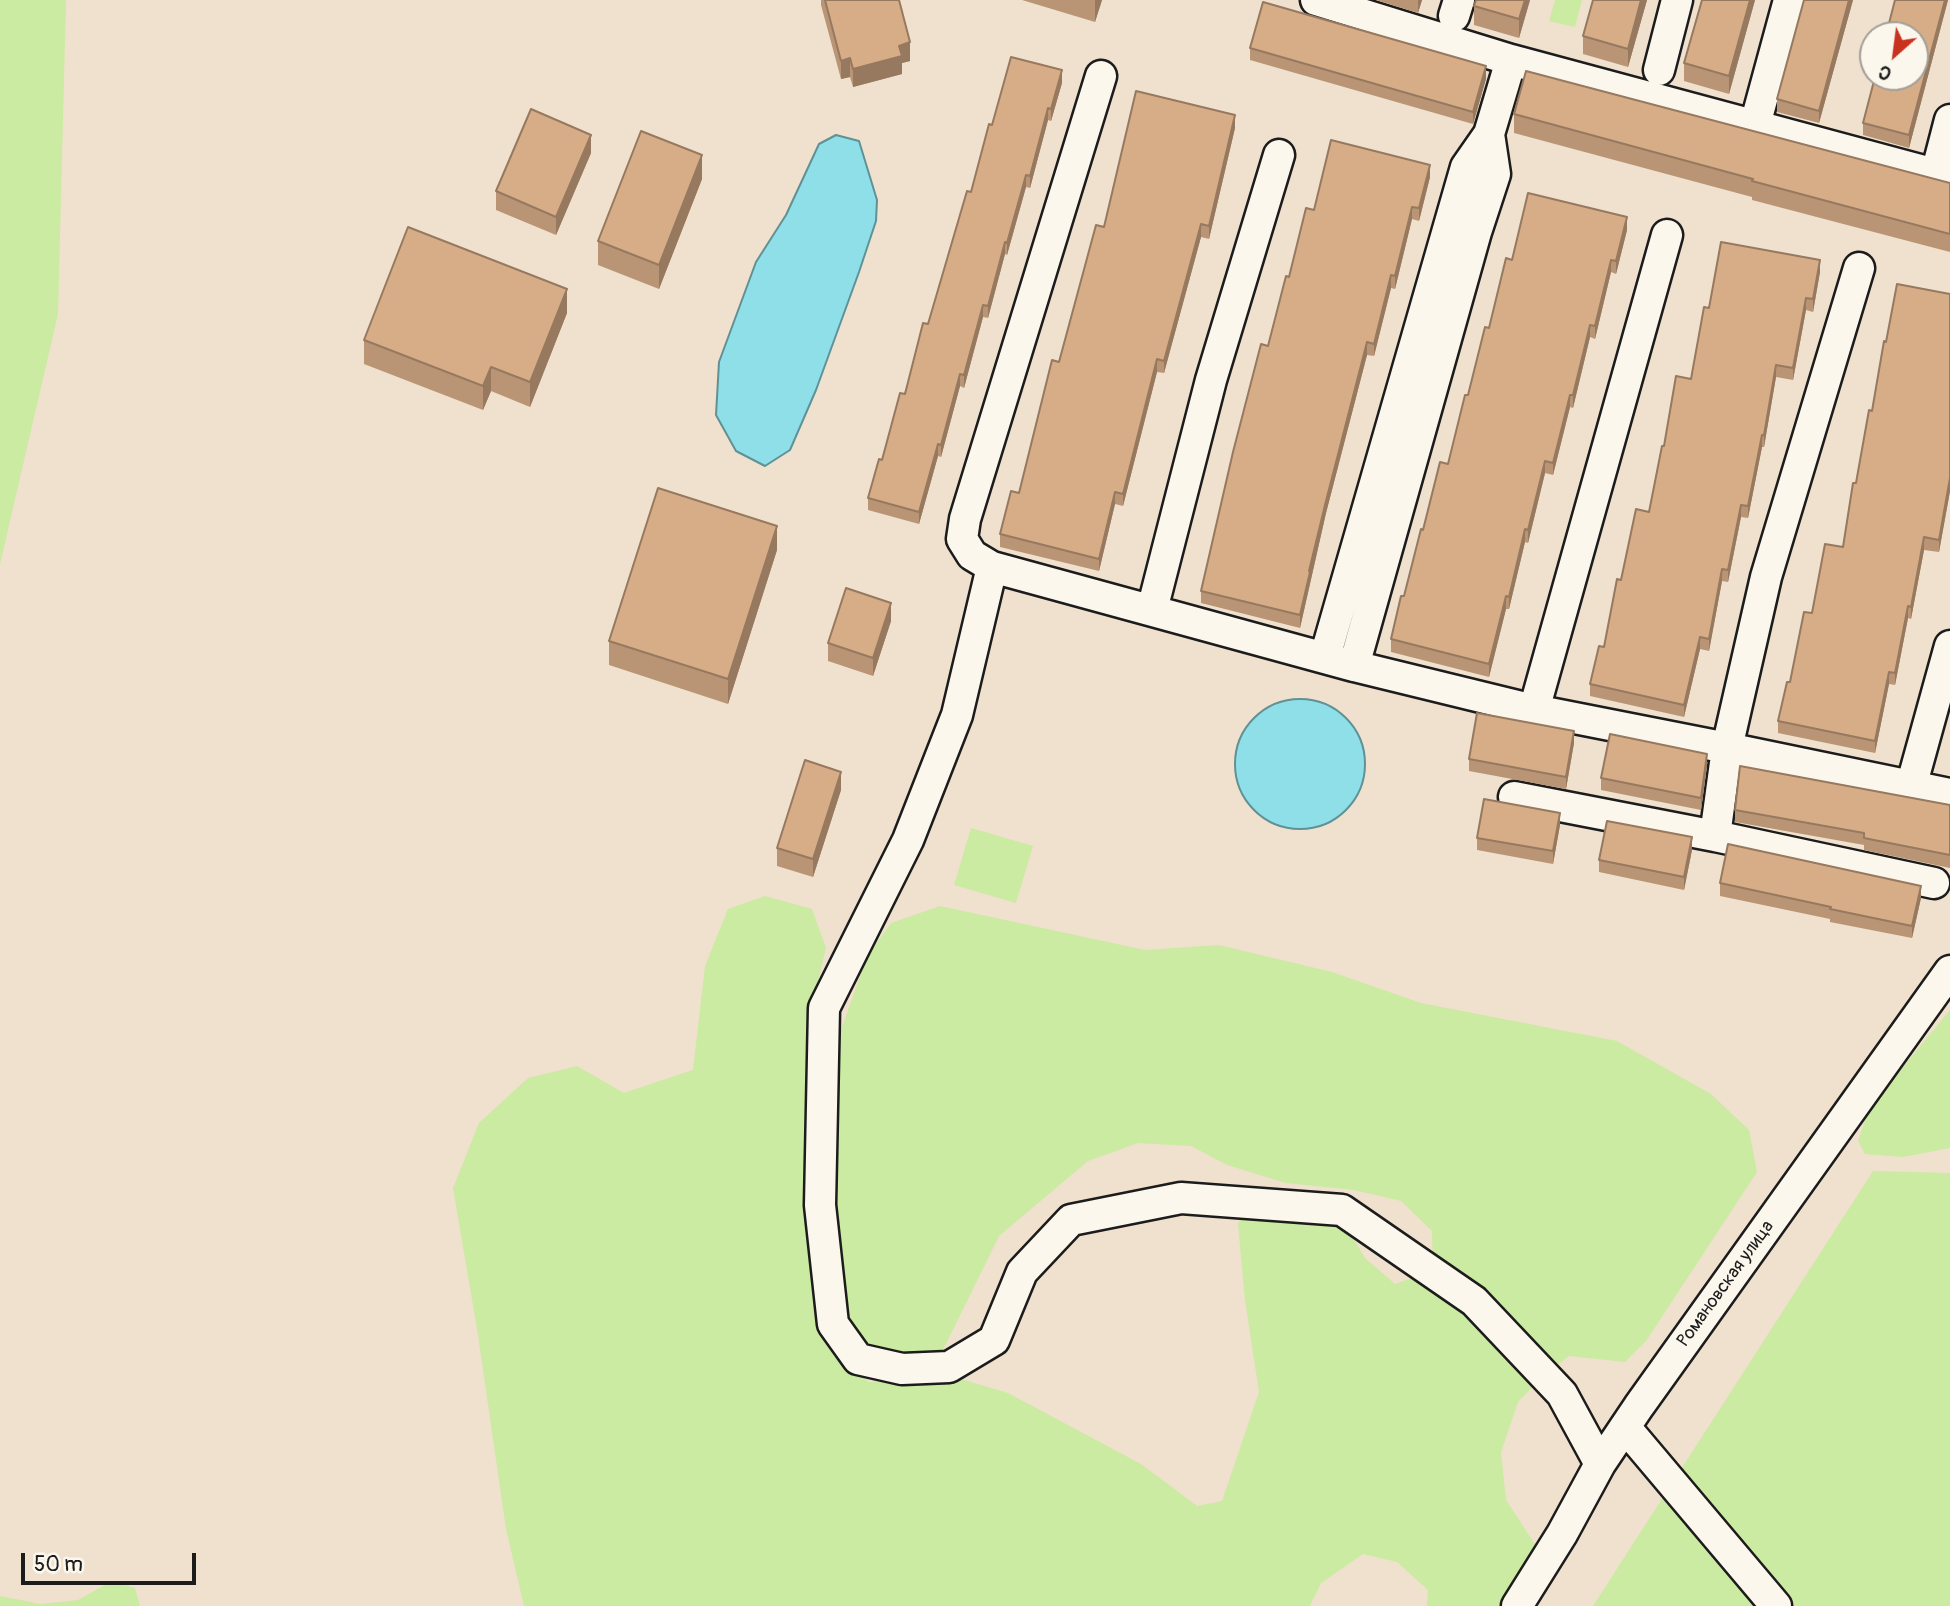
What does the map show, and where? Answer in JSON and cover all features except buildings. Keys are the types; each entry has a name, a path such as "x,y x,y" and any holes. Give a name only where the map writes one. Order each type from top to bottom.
{"street":[{"path":"1316,0 1511,60 1943,176 1950,120"},
{"path":"1659,71 1677,0"},
{"path":"1755,125 1789,0"},
{"path":"1354,666 1402,495 1443,298 1466,167 1489,134 1511,60"},
{"path":"1101,76 965,519 962,539 972,555 992,567 1354,666 1534,710 1950,794"},
{"path":"1152,610 1211,380 1279,155"},
{"path":"1534,710 1667,235"},
{"path":"1716,836 1727,748 1766,577 1858,268"},
{"path":"1325,657 1373,488 1443,298"},
{"path":"1373,488 1402,495"},
{"path":"992,567 957,715 908,839 824,1008 820,1205 833,1324 858,1359 902,1369 949,1367 994,1340 1022,1272 1072,1220 1181,1198 1342,1210 1474,1301 1562,1394 1600,1464"},
{"path":"1911,788 1950,646"},
{"path":"1514,797 1716,836 1934,883"},
{"name":"Романовская улица","path":"1517,1606 1562,1534 1600,1464 1625,1427 1950,971"},
{"path":"1625,1427 1776,1606"}],"green space":[{"path":"0,0 66,0 58,314 0,564"},
{"path":"1555,0 1582,0 1575,27 1549,21"},
{"path":"971,828 1033,846 1016,903 954,885"},
{"path":"765,896 812,909 826,948 811,1010 809,1171 815,1319 842,1361 869,1382 951,1376 1008,1393 1141,1464 1197,1506 1222,1501 1259,1392 1245,1300 1238,1224 1247,1205 1336,1222 1350,1233 1365,1258 1395,1284 1433,1271 1432,1231 1401,1201 1354,1190 1286,1183 1227,1165 1191,1146 1138,1143 1088,1161 999,1236 943,1350 907,1361 858,1350 843,1304 833,1252 840,1033 867,956 891,923 940,906 1145,950 1219,945 1332,972 1421,1003 1617,1041 1711,1094 1749,1130 1757,1172 1646,1341 1625,1362 1569,1356 1544,1375 1518,1402 1501,1452 1506,1500 1536,1546 1500,1606 1427,1606 1428,1590 1397,1562 1363,1554 1321,1583 1310,1606 524,1606 506,1529 478,1335 453,1188 479,1123 528,1078 577,1066 624,1093 693,1070 705,966 728,909"},
{"path":"1950,1010 1950,1148 1903,1157 1865,1154 1858,1141 1869,1108"},
{"path":"1873,1171 1950,1173 1950,1606 1593,1606"},
{"path":"112,1581 135,1588 140,1606 0,1606 0,1596 41,1604 78,1600"}],"water":[{"path":"836,135 859,141 877,200 876,221 816,390 790,450 765,466 736,451 716,415 719,362 756,262 786,215 819,144"},
{"path":"1300,699 1325,704 1346,718 1360,739 1365,764 1360,789 1346,810 1325,824 1300,829 1275,824 1254,810 1240,789 1235,764 1240,739 1254,718 1275,704"}]}
